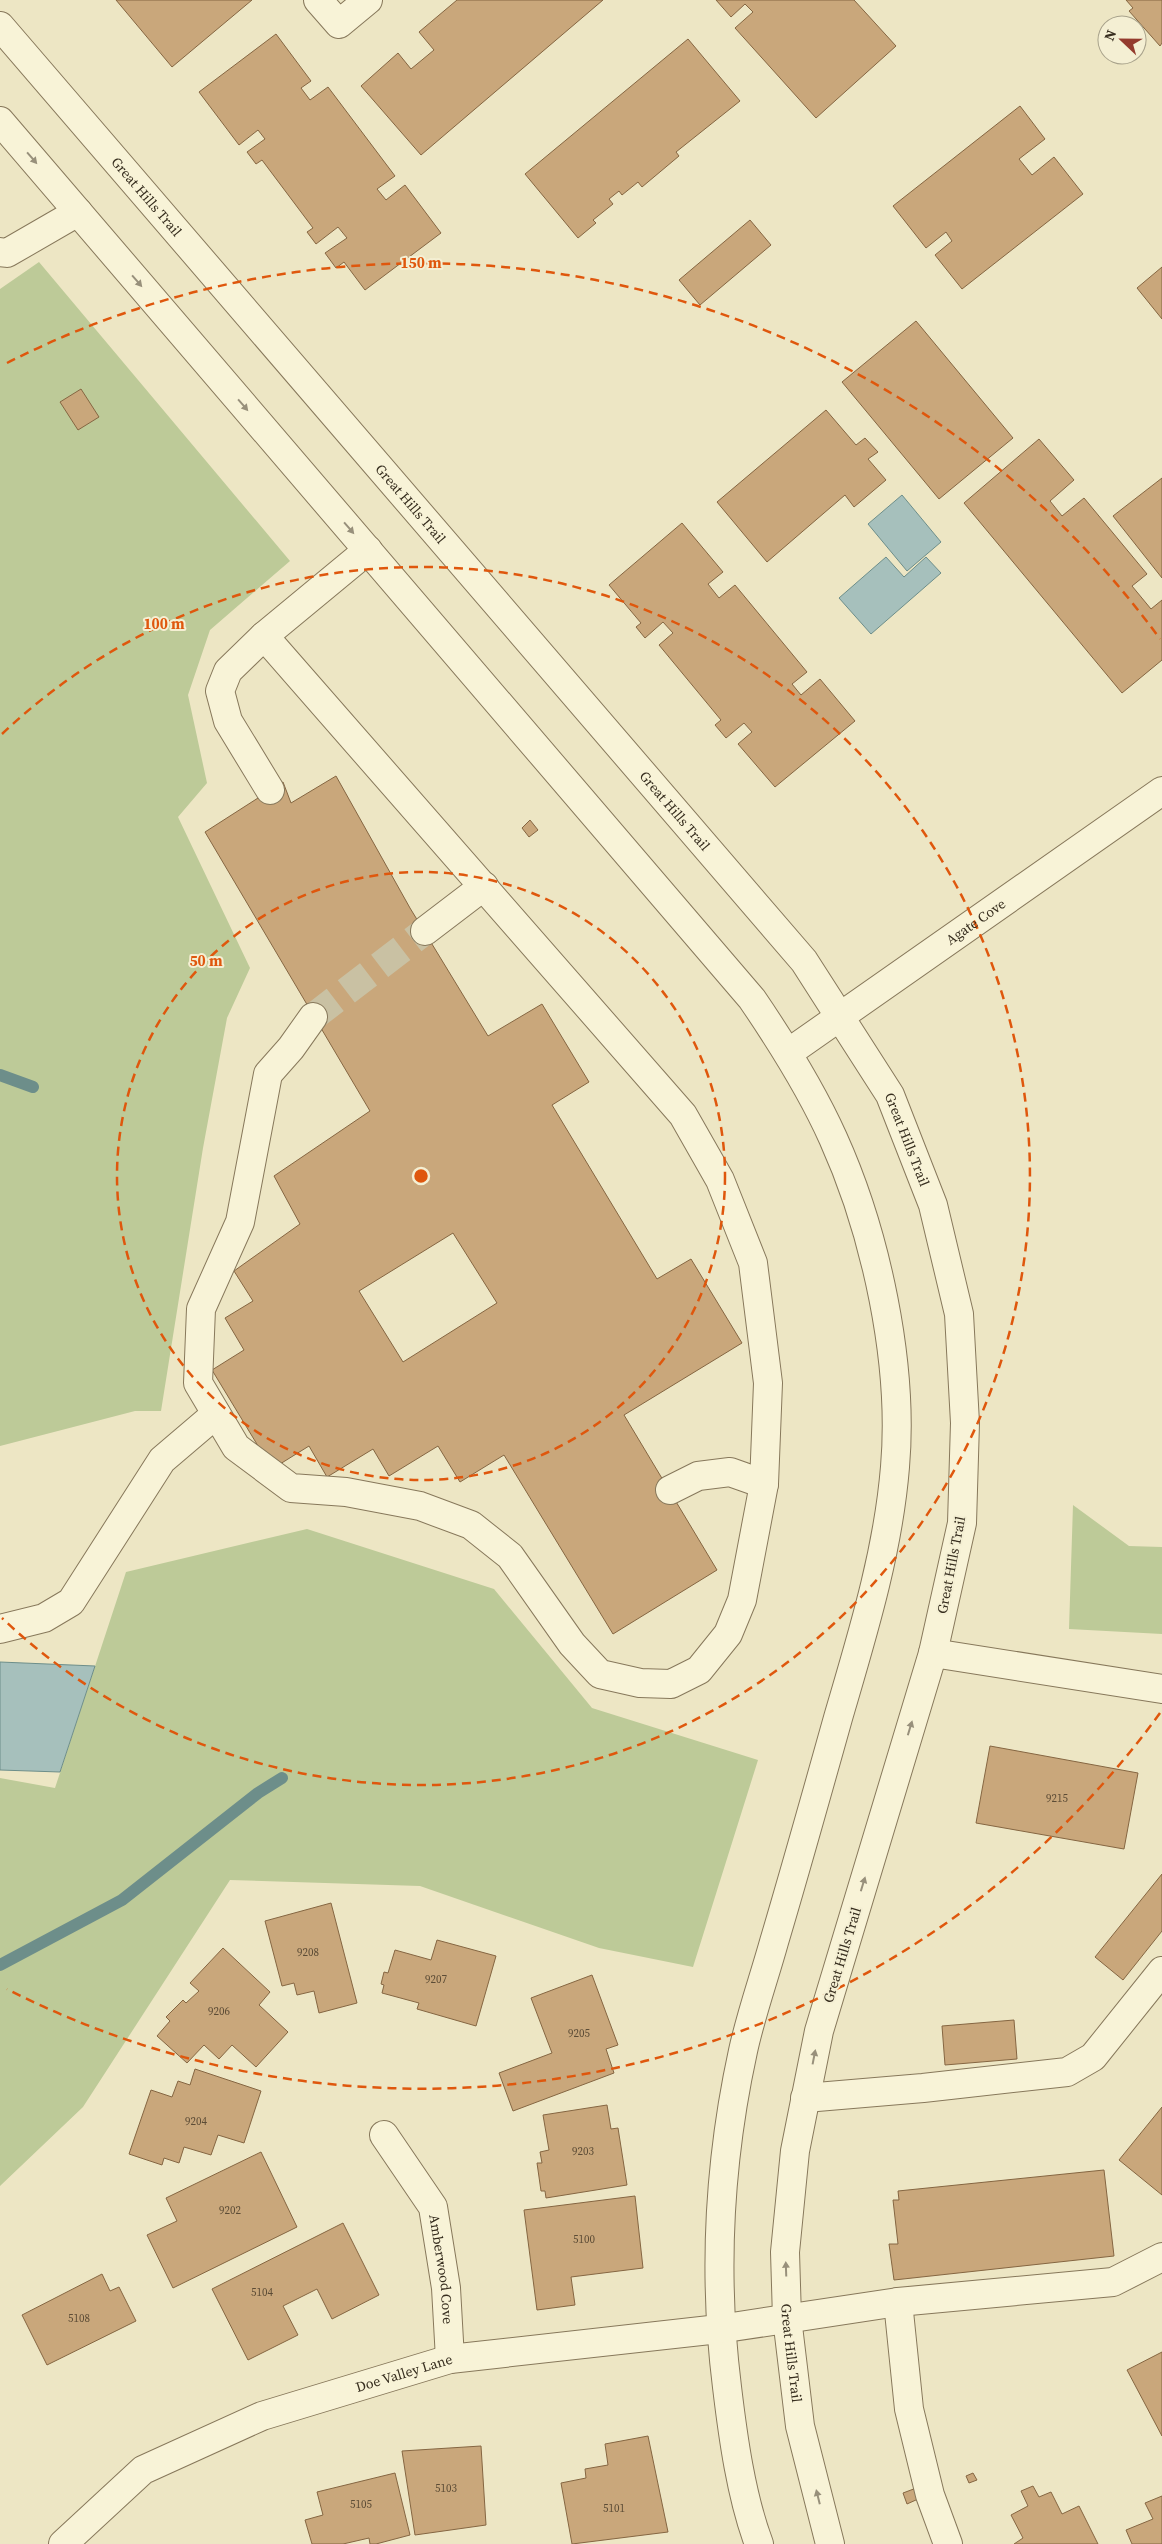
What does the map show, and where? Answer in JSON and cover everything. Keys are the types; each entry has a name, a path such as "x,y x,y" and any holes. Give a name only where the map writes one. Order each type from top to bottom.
{"street":[{"path":"318,0 339,24 368,0"},
{"name":"Great Hills Trail","path":"0,26 804,961 840,1015 894,1104 933,1205 959,1314 965,1423 962,1523 933,1652 819,2031 795,2151 785,2252 787,2318 800,2426 830,2544"},
{"path":"0,121 752,999 788,1053 833,1138 865,1220 881,1294 894,1373 895,1464 886,1538 866,1622 743,2050 728,2146 719,2246 720,2328 732,2430 753,2527 759,2544"},
{"path":"0,252 7,253 78,212"},
{"path":"270,790 228,721 220,691 228,671 264,636 368,550"},
{"path":"264,636 684,1115 720,1180 753,1263 768,1382 764,1484 742,1600 728,1634 699,1670 671,1684 640,1683 600,1674 572,1644 510,1556 470,1525 420,1506 346,1492 291,1488 236,1447 216,1414 198,1383 201,1310 240,1222 268,1074 291,1048 314,1017"},
{"name":"Agate Cove","path":"788,1053 1162,791"},
{"path":"424,931 484,886"},
{"path":"0,1629 44,1618 71,1602 162,1460 216,1414"},
{"path":"670,1490 698,1476 730,1472 764,1484"},
{"path":"933,1652 1162,1689"},
{"path":"806,2098 923,2088 1067,2072 1093,2057 1162,1971"},
{"name":"Amberwood Cove","path":"384,2135 433,2207 446,2288 450,2359"},
{"name":"Doe Valley Lane","path":"63,2544 143,2470 262,2416 450,2359 720,2328 898,2302 1113,2282 1162,2257"},
{"path":"898,2302 909,2409 930,2495 948,2544"}],"green space":[{"path":"39,262 290,561 210,630 188,695 207,783 178,817 250,968 227,1018 203,1148 161,1411 135,1411 0,1446 0,289"},
{"path":"1073,1505 1129,1546 1162,1547 1162,1634 1069,1629"},
{"path":"307,1529 494,1589 592,1708 758,1760 693,1967 599,1948 420,1886 230,1880 83,2107 0,2186 0,1778 55,1788 126,1572"}],"water":[{"path":"902,495 941,542 907,571 868,524"},
{"path":"886,557 904,577 926,557 941,573 871,634 839,598"},
{"path":"0,1662 95,1666 60,1772 0,1770"}],"building":[{"path":"116,0 252,0 172,67"},
{"path":"457,0 603,0 421,155 361,86 398,53 411,69 434,50 419,32"},
{"path":"716,0 854,0 896,46 816,118 735,28 753,12 745,4 731,17"},
{"path":"1126,0 1162,0 1162,43 1160,46 1147,31 1147,15 1133,15 1129,11 1133,8"},
{"path":"276,34 311,81 301,88 310,100 328,87 395,176 377,189 386,200 405,185 441,233 365,290 344,262 336,268 325,253 347,238 338,227 316,244 307,232 313,228 262,160 256,164 247,152 265,139 258,130 239,145 199,92"},
{"path":"688,39 740,101 676,152 679,156 642,187 638,182 622,195 619,191 609,199 613,204 593,220 596,223 578,238 525,174"},
{"path":"1020,106 1045,139 1019,159 1032,175 1054,157 1083,194 962,289 935,255 952,241 946,232 926,248 893,206"},
{"path":"750,220 771,245 700,305 679,280"},
{"path":"1162,267 1162,319 1137,288"},
{"path":"916,321 1013,438 939,499 842,382"},
{"path":"81,389 99,417 78,430 60,402"},
{"path":"826,410 856,445 865,438 878,452 868,459 886,480 854,507 845,495 767,562 717,502"},
{"path":"1039,439 1074,480 1050,501 1062,516 1084,498 1147,574 1132,586 1151,609 1162,600 1162,660 1122,693 964,503"},
{"path":"1162,478 1162,578 1113,516"},
{"path":"682,523 723,572 708,584 719,598 735,585 807,672 792,684 801,695 820,679 855,721 775,787 738,744 752,732 744,723 726,738 715,725 721,720 659,645 673,633 663,622 645,638 636,627 641,623 609,585"},
{"path":"336,776 410,908 488,1036 542,1004 589,1082 552,1105 657,1279 691,1259 742,1343 624,1415 717,1570 613,1634 504,1455 460,1482 438,1446 389,1476 373,1449 327,1477 309,1446 272,1469 212,1370 244,1350 225,1318 253,1301 234,1271 300,1224 274,1176 370,1111 205,832 283,782 291,803","holes":["453,1233 497,1303 403,1362 359,1291"]},
{"path":"530,820 538,830 529,837 522,828"},
{"path":"990,1746 1138,1773 1124,1849 976,1823"},
{"path":"1162,1874 1162,1931 1123,1980 1095,1957"},
{"path":"331,1903 357,2003 319,2013 314,1991 297,1995 294,1983 282,1986 265,1921"},
{"path":"437,1940 496,1956 476,2026 417,2009 419,2003 382,1993 384,1985 381,1984 384,1972 388,1973 395,1950 431,1960"},
{"path":"223,1948 270,1992 259,2005 288,2032 256,2067 232,2045 219,2059 204,2045 187,2063 157,2036 170,2021 166,2017 183,2000 186,2003 199,1991 190,1983"},
{"path":"592,1975 618,2045 606,2049 614,2073 513,2111 499,2073 552,2053 531,1998"},
{"path":"1014,2020 1017,2059 945,2065 942,2026"},
{"path":"195,2069 261,2091 244,2143 218,2135 211,2155 184,2147 179,2163 164,2158 162,2165 129,2154 151,2090 172,2097 178,2081 190,2085"},
{"path":"607,2105 611,2129 618,2128 627,2185 546,2198 545,2191 541,2191 537,2163 542,2163 540,2152 549,2150 543,2115"},
{"path":"1162,2107 1162,2195 1119,2160"},
{"path":"261,2152 297,2227 173,2288 147,2235 177,2221 166,2198"},
{"path":"1104,2170 1114,2256 894,2280 889,2244 898,2244 893,2200 899,2200 898,2191"},
{"path":"635,2196 643,2268 571,2277 575,2305 537,2310 524,2210"},
{"path":"343,2223 379,2295 332,2319 317,2289 283,2306 298,2335 248,2360 212,2289"},
{"path":"102,2274 110,2291 119,2287 136,2321 47,2365 22,2315"},
{"path":"1162,2352 1162,2436 1127,2370"},
{"path":"648,2436 668,2532 572,2544 561,2483 586,2478 585,2469 608,2465 605,2444"},
{"path":"481,2446 486,2525 415,2535 402,2451"},
{"path":"395,2473 410,2535 376,2544 370,2544 369,2538 343,2544 312,2544 305,2520 323,2515 317,2492"},
{"path":"973,2473 977,2480 969,2483 966,2476"},
{"path":"1033,2486 1039,2497 1051,2492 1062,2514 1079,2506 1098,2544 1014,2544 1023,2538 1011,2515 1028,2506 1021,2491"},
{"path":"919,2487 927,2495 907,2504 903,2493"},
{"path":"1162,2496 1162,2544 1132,2544 1126,2530 1153,2519 1145,2503"}],"waterway":[{"path":"0,1075 33,1087"},
{"path":"0,1965 122,1900 258,1793 282,1778"}],"tunnel":[{"path":"313,1017 425,931"}]}
